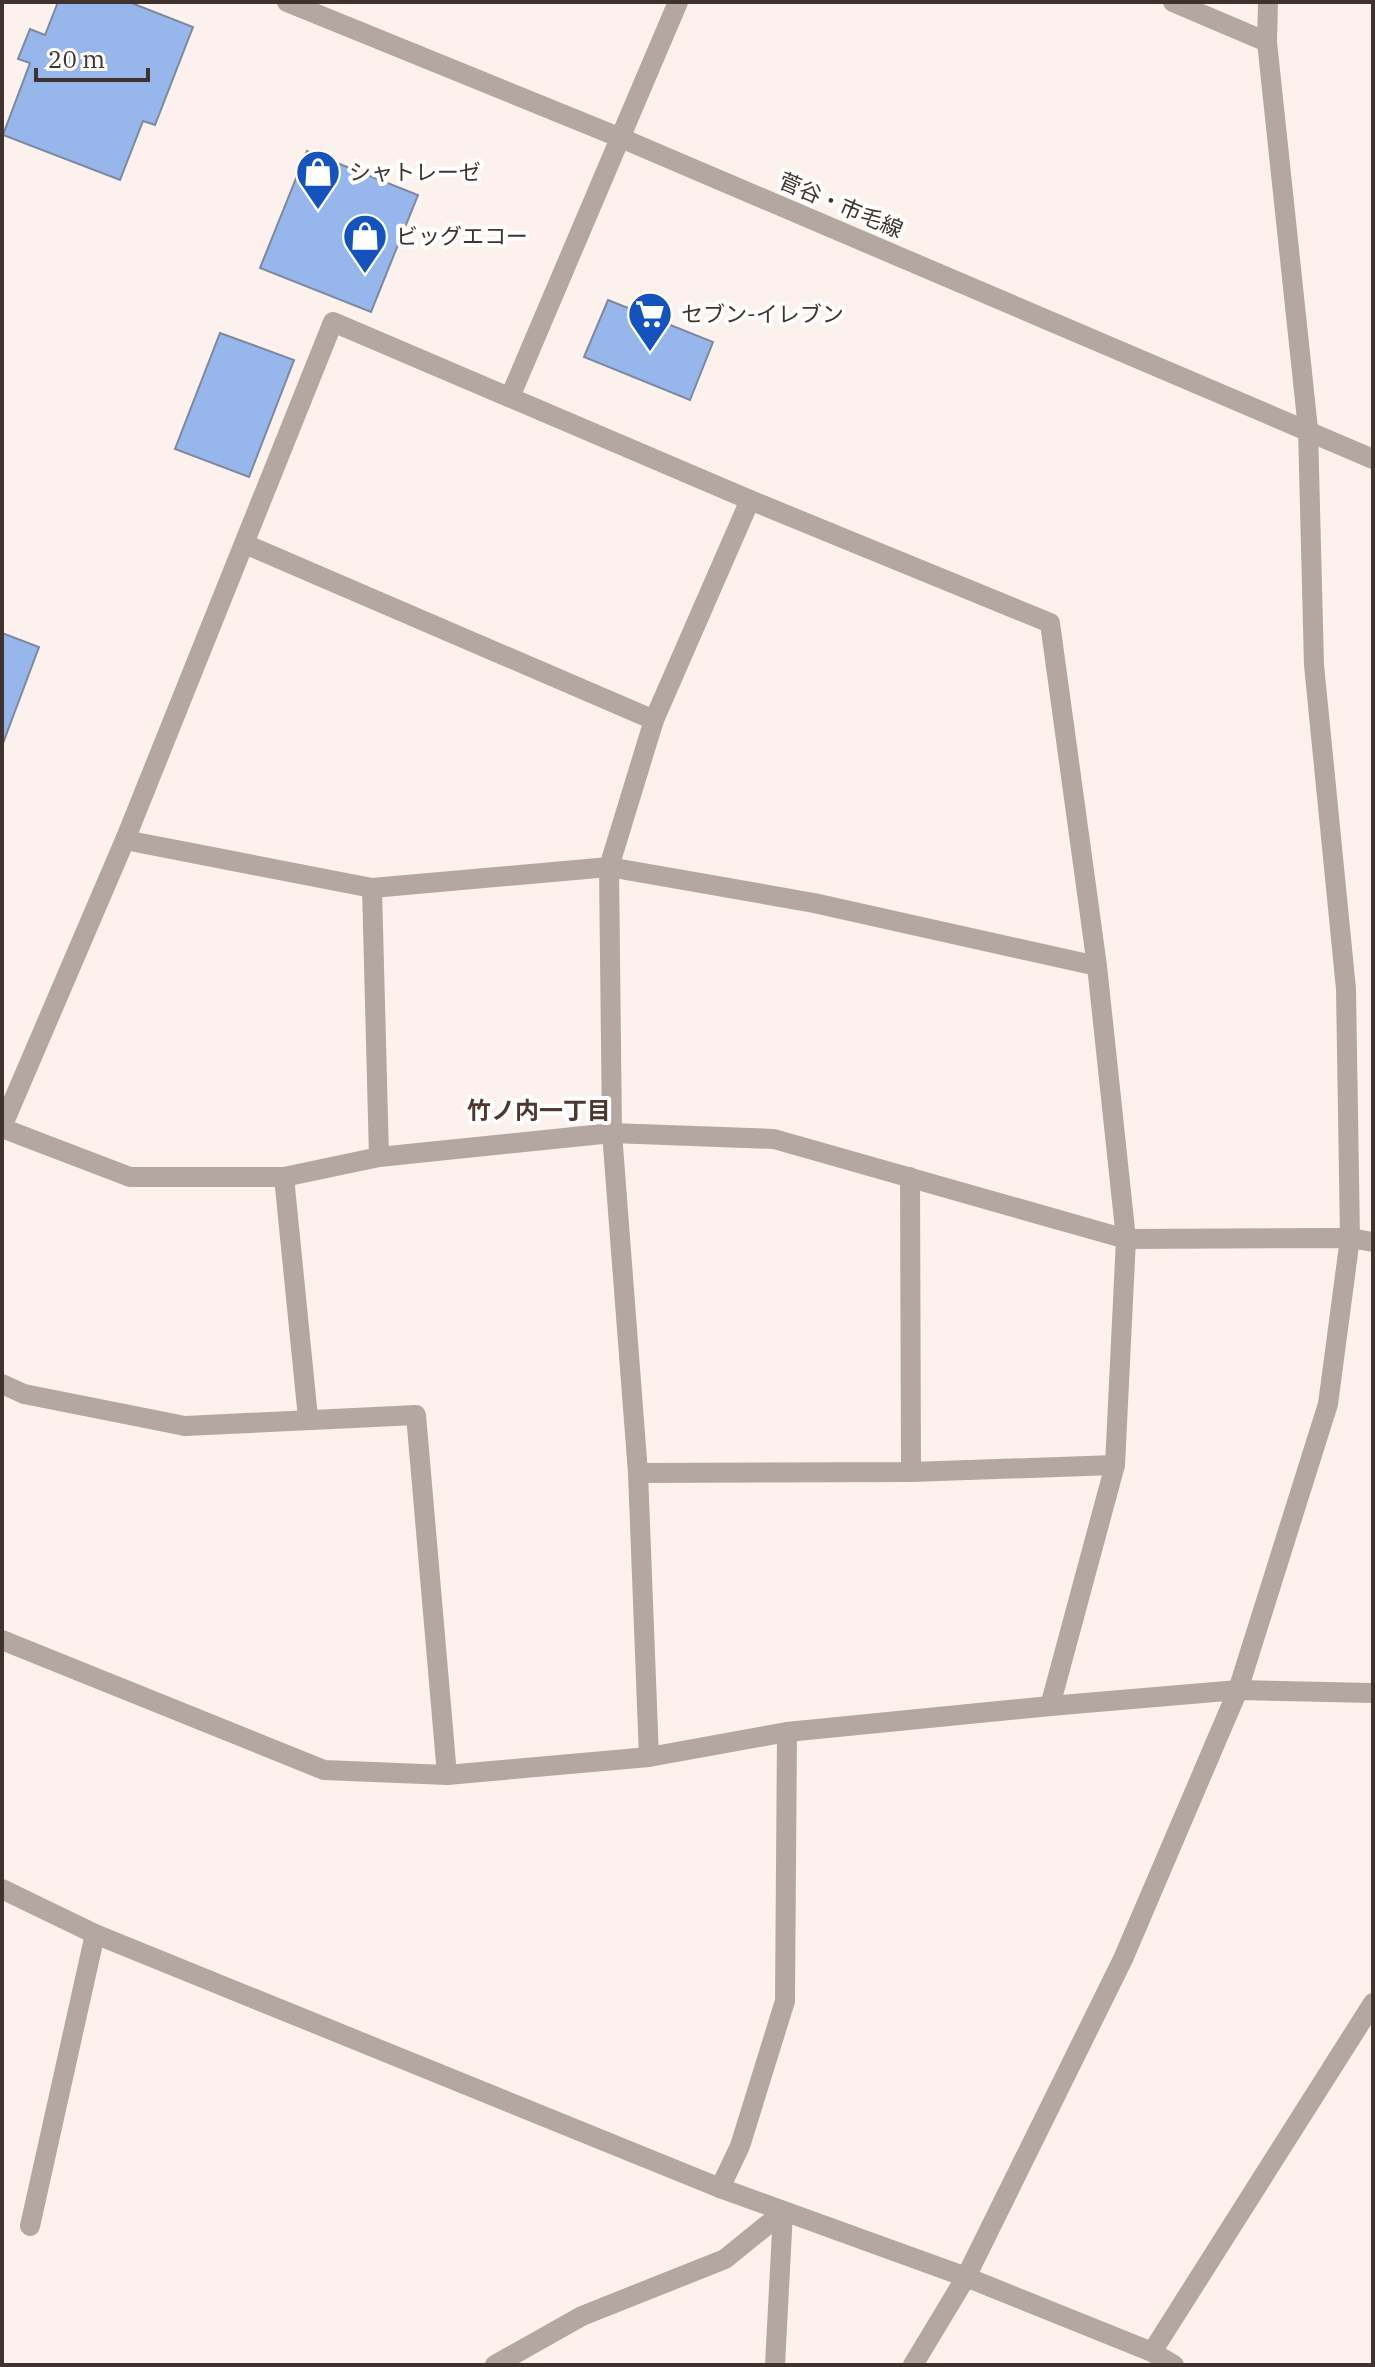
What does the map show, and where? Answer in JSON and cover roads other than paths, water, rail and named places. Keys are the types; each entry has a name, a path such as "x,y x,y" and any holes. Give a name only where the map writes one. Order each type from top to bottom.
{"street":[{"name":"菅谷・市毛線","path":"287,2 621,138 1373,459"},
{"path":"510,397 678,2"},
{"path":"1173,2 1267,42"},
{"path":"913,2365 966,2277 1123,1959 1238,1690 1328,1404 1350,1238 1346,989 1314,665 1308,429 1267,42 1268,2"},
{"path":"1050,1706 1115,1465 1126,1239 1097,966 1050,623 750,500 333,322 125,840 2,1128 130,1177 284,1177 379,1157 612,1133 774,1139 1126,1239 1350,1238 1373,1242"},
{"path":"649,1757 638,1473 612,1133 609,867 654,720 750,500"},
{"path":"245,544 654,720"},
{"path":"125,840 372,888 609,867 814,903 1097,966"},
{"path":"372,888 379,1157"},
{"path":"284,1177 308,1418"},
{"path":"910,1177 911,1472"},
{"path":"2,1384 24,1394 185,1426 416,1415 447,1775"},
{"path":"638,1473 911,1472 1115,1465"},
{"path":"2,1640 324,1770 447,1775 649,1757 787,1732 1050,1706 1238,1690 1373,1693"},
{"path":"720,2188 740,2146 785,2001 787,1732"},
{"path":"2,1889 95,1934 720,2188 966,2277 1152,2352 1174,2365"},
{"path":"30,2226 95,1934"},
{"path":"1152,2352 1373,2003"},
{"path":"495,2365 582,2316 725,2259 783,2212"},
{"path":"775,2365 783,2212"}],"place":[{"name":"シャトレーゼ","path":"318,211"},
{"name":"ビッグエコー","path":"365,275"},
{"name":"セブン-イレブン","path":"650,353"}],"district":[{"name":"竹ノ内一丁目","path":"539,1111"}]}
